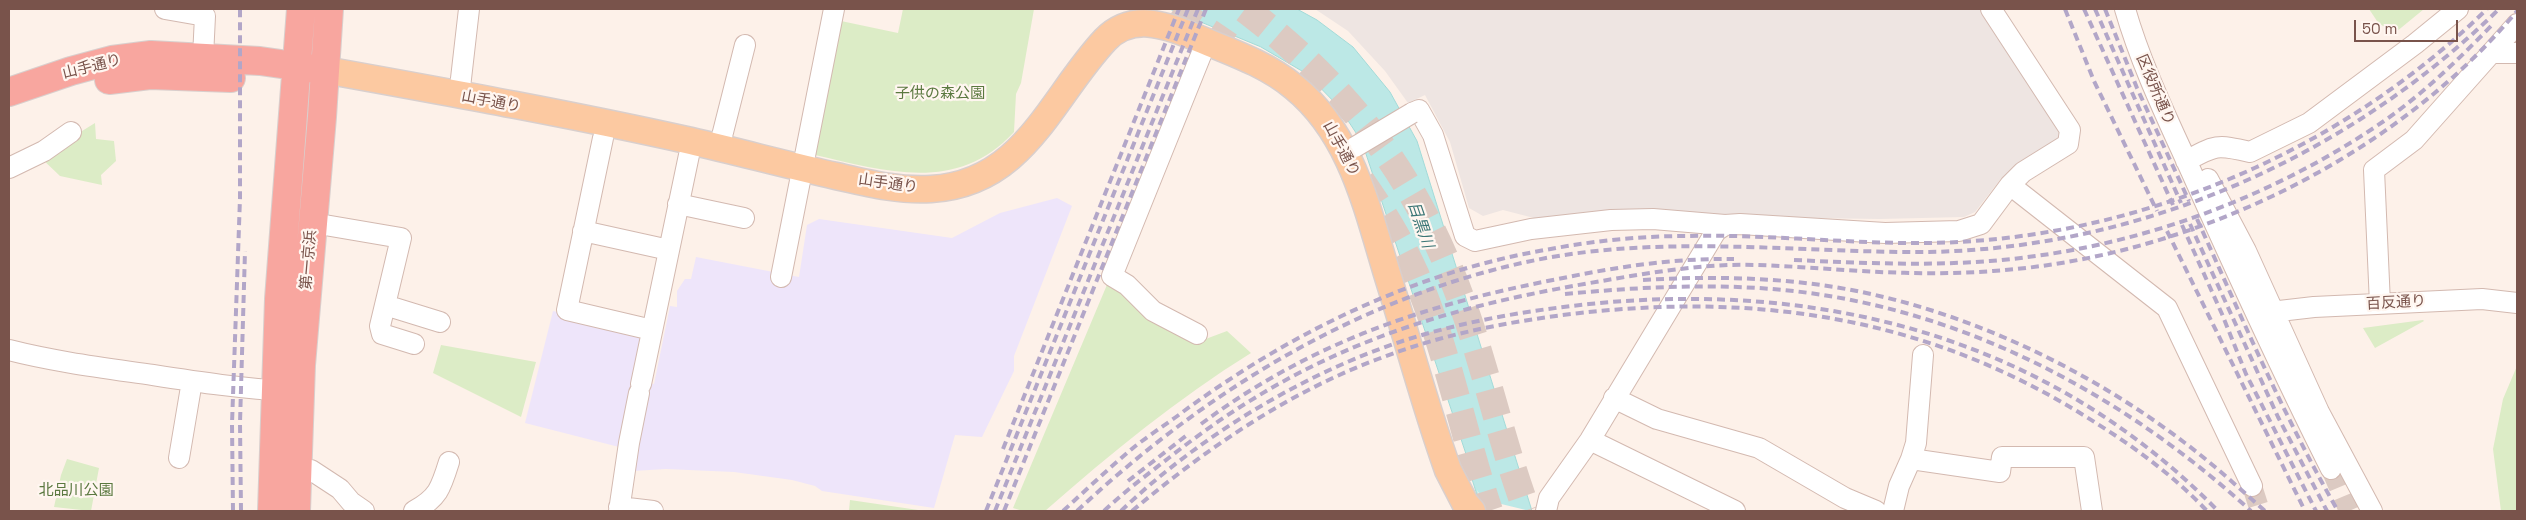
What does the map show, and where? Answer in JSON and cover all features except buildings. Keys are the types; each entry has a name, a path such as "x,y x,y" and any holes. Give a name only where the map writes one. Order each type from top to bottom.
{"highway":[{"name":"第一京浜","path":"296,511 297,473 279,299 301,9"},
{"name":"第一京浜","path":"272,511 313,224 329,9"},
{"name":"山手通り","path":"9,92 112,60 151,55 204,57 325,79"},
{"name":"山手通り","path":"9,112 20,106 113,79 150,75 297,75"}],"main road":[{"name":"山手通り","path":"325,79 689,155 801,175 908,190 950,187 980,178 1020,151 1094,54 1113,33 1133,24 1146,22 1175,29 1273,72 1293,86 1309,101 1350,149 1360,188 1446,465 1453,482 1472,511"},
{"name":"山手通り","path":"325,79 459,96 607,124 719,148 898,204 932,204 968,197 1001,183 1029,162 1106,63 1129,40 1147,37 1157,38 1244,73 1273,89 1298,110 1323,142 1348,197 1438,487 1452,511"}],"street":[{"path":"165,9 206,16 204,57"},
{"path":"459,96 469,9"},
{"path":"781,277 834,9"},
{"path":"1350,149 1419,110 1433,135 1465,236 1476,241 1531,228 1611,220 1653,219 1725,225 1885,233 1959,231 1981,224 2010,185 2024,172 2068,144 2070,130 1991,9"},
{"name":"区役所通り","path":"2125,9 2134,40 2188,165 2265,313"},
{"path":"2188,165 2210,148 2224,145 2250,152 2309,123 2415,44 2458,9"},
{"path":"2380,304 2374,170 2414,140 2517,24"},
{"path":"719,148 745,45"},
{"path":"2492,53 2517,53"},
{"path":"1198,334 1153,312 1127,285 1112,276 1201,55"},
{"path":"9,168 44,151 71,132"},
{"path":"603,138 567,310 652,330"},
{"path":"654,511 619,509 629,442 689,155"},
{"path":"2010,185 2167,308 2252,486"},
{"path":"678,204 744,218"},
{"path":"313,224 402,238 380,326 382,334 414,344"},
{"path":"1546,511 1549,498 1590,440 1716,231 1725,225"},
{"path":"583,230 669,250"},
{"name":"百反通り","path":"2265,313 2314,307 2482,299 2517,303"},
{"path":"385,305 440,322"},
{"path":"2265,313 2330,469"},
{"path":"2265,313 2372,511"},
{"path":"9,350 38,358 192,381 288,391"},
{"path":"1893,511 1899,486 1911,460 1916,442 1923,355"},
{"path":"179,458 192,381"},
{"path":"1614,398 1657,419 1758,448 1845,498 1876,511"},
{"path":"1590,440 1735,511"},
{"path":"1911,460 2000,472 2002,457 2084,457 2092,511"},
{"path":"414,511 429,503 439,492 449,462"},
{"path":"297,473 311,470 340,489 351,502 364,511"}],"shaded area":[{"path":"1315,9 1986,9 2063,127 2058,140 2014,167 2000,180 1975,212 1964,217 1880,219 1584,215 1534,218 1503,210 1483,216 1469,208 1450,142 1425,95 1408,103 1385,71 1348,31"},
{"path":"1057,198 1072,206 1014,356 1014,371 982,437 955,435 934,508 822,491 815,486 792,480 734,472 666,469 633,471 619,447 525,423 553,311 641,331 632,380 654,384 670,306 677,307 677,291 685,279 691,279 696,257 799,277 807,225 819,219 952,238 1000,213"}],"green space":[{"name":"子供の森公園","path":"903,9 1034,9 1021,83 1016,94 1014,132 992,151 969,164 945,171 920,173 894,171 815,155 841,21 898,33"},
{"path":"2369,9 2424,9 2396,32 2379,24"},
{"path":"95,123 96,139 114,141 116,161 101,175 102,185 60,176 40,157"},
{"path":"1109,280 1195,343 1227,331 1251,353 1171,408 1095,468 1045,511 1023,511 1013,508"},
{"path":"2423,320 2375,348 2363,328"},
{"path":"441,345 536,362 521,417 433,373"},
{"path":"2517,366 2517,511 2501,511 2493,449 2503,399"},
{"name":"北品川公園","path":"67,459 99,468 91,511 54,507 61,475"},
{"path":"850,500 925,511 849,511"}],"water":[{"name":"目黒川","path":"1170,9 1297,9 1317,20 1353,47 1390,92 1417,141 1532,511 1482,511 1472,479 1474,478 1362,142 1339,107 1307,74 1261,47"}],"pier":[{"path":"1477,490 1481,497 1493,502 1530,511 1484,511"}],"tunnel":[{"path":"1174,9 1229,46"},
{"path":"1245,9 1317,71 1349,105 1377,140 1425,217 1463,305 1527,511"},
{"path":"1361,181 1398,239 1416,276 1437,334 1489,511"},
{"path":"2331,469 2349,511"},
{"path":"2252,486 2260,511"}],"railway":[{"path":"233,511 232,424 240,198 240,9"},
{"path":"1003,449 1179,9"},
{"path":"986,511 1188,9"},
{"path":"995,511 1198,9"},
{"path":"1004,511 1206,9"},
{"path":"2065,9 2094,81 2157,211"},
{"path":"2084,9 2173,205"},
{"path":"2095,9 2181,203"},
{"path":"2105,9 2137,88 2189,201"},
{"path":"1063,511 1133,448 1225,382 1311,331 1401,290 1496,260 1563,247 1615,240 1668,236 1716,236 1929,243 2006,238 2082,225 2157,206 2230,179 2300,146 2367,106 2429,60 2487,9"},
{"path":"1077,511 1128,466 1181,424 1236,386 1294,351 1354,321 1416,295 1480,274 1546,258 1594,251 1690,246 1929,252 2008,246 2087,233 2163,212 2237,184 2308,150 2376,109 2440,62 2499,9"},
{"path":"1104,511 1170,457 1219,421 1268,390 1318,364 1368,342 1420,323 1474,307 1590,283 1711,266 1766,265 1912,273 1993,271 2066,262 2139,246 2211,222 2281,192 2348,155 2410,113 2467,64 2517,11"},
{"path":"1794,260 1917,264 1966,263 2042,255 2094,246 2146,233 2246,197 2294,175 2340,149 2384,121 2413,99 2441,75 2493,24"},
{"path":"2197,219 2282,403 2318,476 2338,511"},
{"path":"2190,224 2278,417 2327,511"},
{"path":"2182,225 2222,314 2246,374 2316,511"},
{"path":"2167,231 2305,511"},
{"path":"241,511 240,423 245,251"},
{"path":"1201,424 1243,395 1285,370 1370,330 1415,315 1508,289 1602,271 1645,264 1689,260 1734,259"},
{"path":"1643,280 1745,278 1821,285 1891,299 1981,328 2024,346 2067,368 2148,416 2206,459 2265,511"},
{"path":"1565,294 1662,287 1758,288 1827,296 1894,310 1960,331 2023,357 2084,389 2143,425 2198,466 2251,511"},
{"path":"1121,511 1187,455 1261,406 1301,384 1382,348 1443,329 1526,312 1589,304 1677,299 1763,302 1847,314 1929,334 2007,364 2082,403 2152,452 2218,511"},
{"path":"1132,511 1189,466 1249,424 1312,388 1378,359 1427,342 1502,324 1554,316 1649,307 1717,307 1783,311 1848,322 1912,337 1974,359 2036,388 2096,423 2168,475 2207,511"},
{"path":"1128,481 1187,435"}]}
